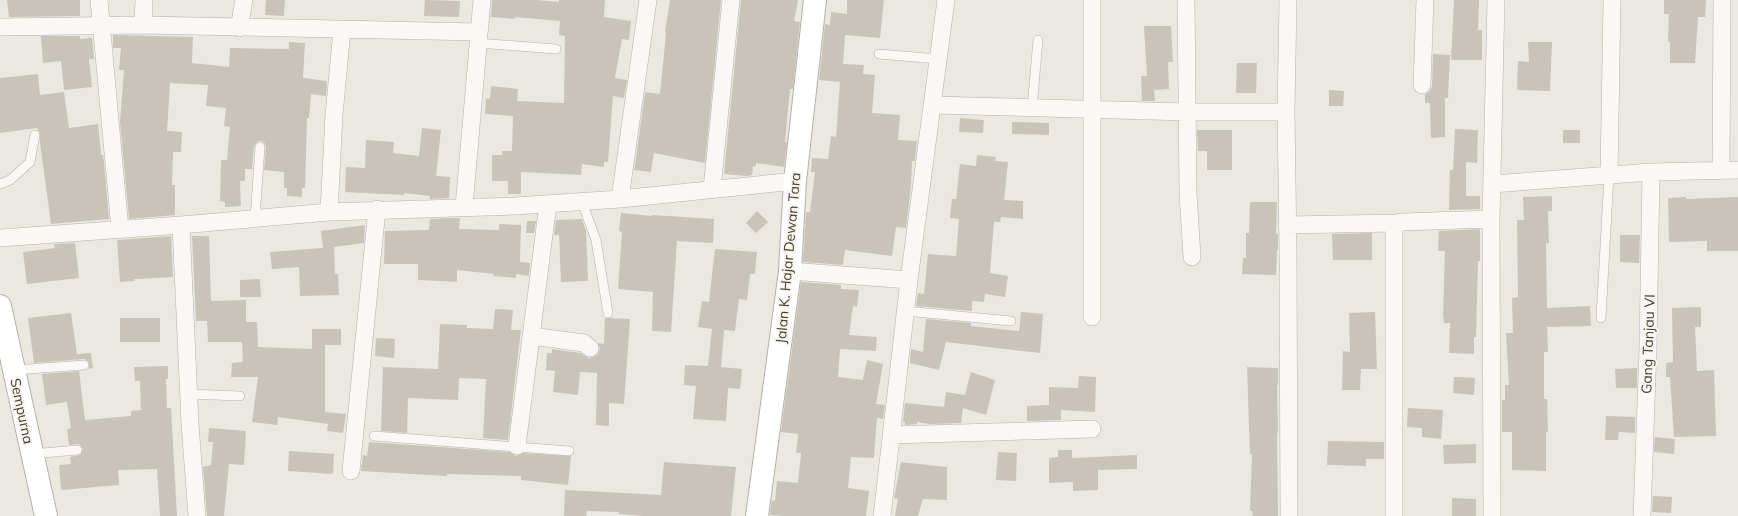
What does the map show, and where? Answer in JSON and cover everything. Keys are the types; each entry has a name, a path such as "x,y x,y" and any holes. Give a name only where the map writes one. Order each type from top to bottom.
{"street":[{"path":"99,0 120,229"},
{"path":"143,26 144,0"},
{"path":"239,28 244,0"},
{"path":"464,207 482,0"},
{"path":"620,199 648,0"},
{"path":"712,189 731,0"},
{"name":"Jalan K. Hajar Dewan Tara","path":"757,516 790,271 795,181 815,0"},
{"path":"882,516 905,311 946,0"},
{"path":"1092,0 1092,317"},
{"path":"1186,0 1188,193 1192,257"},
{"path":"1288,0 1286,112 1288,225 1288,516"},
{"path":"1422,85 1425,0"},
{"path":"1492,516 1491,219 1496,0"},
{"path":"1609,175 1612,0"},
{"path":"1721,171 1722,0"},
{"path":"0,27 143,26 342,30 478,37"},
{"path":"329,212 334,115 342,30"},
{"path":"933,105 1187,112 1286,112"},
{"path":"1492,184 1651,172 1738,170"},
{"name":"Gang Tanjau VI","path":"1642,516 1648,348 1651,172"},
{"path":"0,238 377,209 582,202 795,181"},
{"path":"517,446 548,204"},
{"path":"351,471 377,209"},
{"path":"1288,225 1491,219"},
{"path":"1394,516 1394,231 1396,223"},
{"path":"181,225 189,394 197,516"},
{"path":"790,271 909,280"},
{"name":"Sempurna","path":"0,306 7,370 32,454 46,516"},
{"path":"531,336 584,343 590,348"},
{"path":"891,435 1092,429"}],"lane":[{"path":"478,37 556,49"},
{"path":"1032,108 1038,40"},
{"path":"880,54 939,59"},
{"path":"0,184 10,180 30,162 35,135"},
{"path":"255,218 260,147"},
{"path":"1601,318 1609,175"},
{"path":"582,202 596,240 608,312"},
{"path":"905,311 1011,321"},
{"path":"7,370 84,365"},
{"path":"189,394 240,396"},
{"path":"374,436 569,451"},
{"path":"32,454 77,450"}],"building":[{"path":"7,0 80,0 80,16 9,17"},
{"path":"266,0 285,0 284,16 265,15"},
{"path":"425,0 460,1 459,17 424,16"},
{"path":"492,0 536,0 559,2 559,0 605,0 604,17 631,21 629,40 622,39 615,78 627,80 624,98 613,96 608,162 604,162 604,167 582,164 581,175 521,172 521,194 508,194 508,181 492,181 492,155 502,155 502,151 512,151 513,116 485,114 486,98 490,99 491,86 518,89 517,101 564,103 565,36 559,35 560,21 515,17 515,19 491,17"},
{"path":"670,0 721,0 705,163 654,153 651,172 634,170 645,92 660,94 665,32"},
{"path":"741,0 798,0 794,21 800,22 793,89 790,89 784,167 756,163 756,166 753,166 752,175 747,176 724,174"},
{"path":"847,0 884,0 880,38 845,35 843,64 864,65 863,74 875,75 872,113 900,115 898,140 917,141 915,161 912,161 911,187 906,228 896,227 892,256 845,250 843,265 803,262 806,212 810,212 815,172 811,172 812,158 828,159 831,136 836,137 840,82 819,80 825,24 830,25 831,12 847,14"},
{"path":"1454,0 1479,0 1478,30 1482,30 1482,60 1451,60"},
{"path":"1664,0 1706,0 1705,17 1698,17 1695,63 1670,63 1670,42 1668,42 1669,14 1664,14"},
{"path":"1144,26 1171,26 1173,62 1168,62 1169,89 1154,90 1155,101 1142,101 1141,76 1147,76"},
{"path":"113,35 193,37 192,63 229,67 230,48 289,49 289,42 305,43 303,78 327,81 326,96 311,94 309,118 307,118 305,188 302,188 302,197 287,196 287,188 284,188 284,172 264,170 266,147 264,142 260,141 254,146 252,169 245,169 245,181 240,181 241,206 225,207 225,202 220,201 221,160 227,160 230,127 224,126 226,108 206,106 208,85 170,83 167,131 182,132 181,152 173,152 172,185 175,185 175,215 129,219 120,122 124,70 119,70 121,48 113,48"},
{"path":"41,36 80,36 80,39 92,38 94,59 89,59 92,87 64,90 61,61 43,63"},
{"path":"1528,42 1552,42 1550,91 1517,90 1518,61 1529,62"},
{"path":"1433,54 1450,55 1448,98 1445,98 1445,137 1431,138 1430,103 1425,103 1425,94 1430,91 1432,86"},
{"path":"1237,63 1257,63 1256,93 1236,93"},
{"path":"38,74 40,95 64,92 69,128 98,124 101,155 103,155 104,163 109,219 51,224 40,143 40,133 37,128 0,133 0,78"},
{"path":"1329,90 1344,91 1343,106 1329,106"},
{"path":"960,118 984,120 983,133 959,132"},
{"path":"1012,122 1049,123 1049,135 1012,134"},
{"path":"422,128 441,130 436,176 450,177 449,198 430,199 430,196 404,193 404,195 345,192 346,167 365,168 366,140 394,142 393,153 419,156"},
{"path":"1455,129 1478,130 1477,163 1466,162 1466,196 1480,196 1480,209 1449,210 1450,170 1453,170"},
{"path":"1197,130 1232,130 1232,170 1207,170 1207,151 1198,151"},
{"path":"1563,130 1580,130 1580,143 1563,143"},
{"path":"977,155 996,157 995,161 1008,162 1004,200 1023,201 1023,219 1001,217 1000,222 994,222 990,273 1008,276 1005,297 985,294 984,302 972,301 972,311 916,306 918,293 924,294 928,254 956,256 959,219 950,218 952,199 956,199 960,164 976,166"},
{"path":"1552,196 1552,211 1548,211 1549,243 1546,243 1547,308 1590,306 1591,326 1547,327 1548,352 1544,352 1544,399 1547,399 1548,432 1546,432 1546,471 1512,470 1512,432 1502,432 1502,400 1505,400 1505,385 1509,385 1506,333 1513,333 1512,298 1518,297 1517,220 1524,220 1523,197"},
{"path":"1686,197 1686,199 1738,197 1738,251 1707,251 1707,241 1669,242 1668,198"},
{"path":"1250,202 1277,202 1276,234 1278,234 1278,250 1276,275 1242,274 1243,258 1246,258 1246,233 1249,233"},
{"path":"757,211 768,222 756,233 746,223"},
{"path":"621,213 714,219 713,243 677,241 671,332 652,331 653,292 618,289 622,232 619,231"},
{"path":"460,218 459,229 499,230 499,224 521,225 520,262 530,263 529,276 516,274 516,278 457,270 457,282 418,280 418,264 384,264 385,231 429,230 430,219"},
{"path":"582,219 586,231 588,281 561,282 559,235 554,235 556,220"},
{"path":"527,221 536,221 534,233 526,233"},
{"path":"365,225 364,243 334,247 335,274 338,274 339,295 300,296 299,267 272,269 270,252 323,248 321,231"},
{"path":"1480,229 1480,261 1478,261 1476,337 1474,337 1474,354 1449,353 1450,323 1444,323 1443,315 1445,251 1438,251 1439,231"},
{"path":"1372,233 1372,260 1333,260 1332,234"},
{"path":"1620,235 1640,235 1639,263 1620,262"},
{"path":"171,236 173,277 134,279 135,281 120,282 117,240"},
{"path":"192,236 209,236 211,301 246,300 246,322 257,322 258,347 312,349 312,329 341,329 341,345 325,345 325,412 346,414 343,433 327,431 328,424 278,417 277,425 252,422 258,377 231,377 232,363 243,362 242,342 208,342 207,321 196,321"},
{"path":"75,243 79,278 27,284 23,252 55,248 54,244"},
{"path":"715,249 757,252 755,274 750,274 747,300 739,299 735,331 724,330 721,367 742,369 740,389 728,388 726,421 693,419 696,386 684,385 685,365 708,366 712,329 698,327 702,301 709,302"},
{"path":"260,279 261,297 240,297 240,280"},
{"path":"801,282 841,285 841,289 859,290 857,307 853,306 849,335 877,337 876,351 840,349 838,377 863,380 867,360 883,364 876,404 885,405 883,419 877,418 874,458 851,457 848,488 869,491 866,516 770,515 772,500 775,501 777,481 798,483 801,453 796,453 798,434 781,432"},
{"path":"1701,307 1701,327 1695,327 1697,371 1714,370 1716,436 1674,437 1670,377 1666,377 1666,363 1673,362 1672,308"},
{"path":"495,309 513,310 511,330 521,330 508,440 483,438 486,379 459,378 458,400 408,398 407,433 381,431 383,367 438,369 440,324 467,325 467,328 493,329"},
{"path":"1021,312 1043,314 1040,353 946,342 939,370 910,363 911,349 923,352 926,319 971,323 971,326 1019,331"},
{"path":"1375,312 1377,369 1361,369 1360,390 1342,390 1343,351 1350,352 1349,313"},
{"path":"71,313 77,354 91,353 93,368 89,369 89,362 84,359 34,363 28,318"},
{"path":"120,318 160,318 160,342 120,342"},
{"path":"605,318 630,319 624,404 609,403 609,426 596,425 597,373 580,372 578,395 553,392 555,371 546,370 547,353 552,353 552,349 580,353 589,358 597,355 600,349 598,343 604,344"},
{"path":"376,338 395,339 394,358 375,356"},
{"path":"168,366 168,379 166,379 167,408 171,408 177,516 160,516 157,469 118,470 119,485 61,490 59,465 71,464 70,457 80,455 83,449 79,444 69,445 67,429 71,428 67,402 46,405 42,374 79,371 85,420 131,416 131,411 141,410 140,381 135,381 134,367"},
{"path":"1247,367 1278,368 1278,516 1253,516 1252,511 1250,511 1252,454 1250,454"},
{"path":"1637,368 1637,388 1616,388 1615,369"},
{"path":"971,372 995,380 986,415 963,408 961,423 930,424 917,422 917,424 905,425 905,422 903,422 905,403 944,407 946,392 965,395"},
{"path":"1079,376 1096,377 1095,412 1061,410 1061,420 1027,421 1027,406 1049,405 1049,387 1078,388"},
{"path":"1454,377 1475,378 1474,395 1453,393"},
{"path":"1408,408 1443,410 1441,439 1422,437 1422,428 1407,427"},
{"path":"1606,416 1635,417 1635,433 1619,432 1618,440 1605,440"},
{"path":"209,428 246,431 244,465 229,464 224,516 207,516 203,467 211,465 213,442 208,442"},
{"path":"1655,437 1675,439 1674,454 1654,452"},
{"path":"1328,441 1384,442 1384,459 1366,459 1366,466 1327,465"},
{"path":"369,442 510,452 516,456 523,453 571,456 568,485 521,480 521,476 447,474 447,476 361,471 363,455 367,456"},
{"path":"1476,444 1476,463 1444,464 1443,445"},
{"path":"1058,450 1072,450 1072,458 1137,455 1137,469 1098,470 1098,490 1073,491 1073,482 1049,483 1049,458 1058,457"},
{"path":"289,451 334,454 333,474 288,471"},
{"path":"998,452 1017,453 1016,481 996,480"},
{"path":"664,462 736,467 731,516 644,516 619,514 619,512 587,511 586,516 564,516 565,490 661,495"},
{"path":"901,462 947,467 947,500 923,499 918,516 895,516 898,499 894,498"},
{"path":"1653,496 1672,497 1671,513 1652,512"},
{"path":"1452,498 1476,499 1476,516 1452,516"}]}
